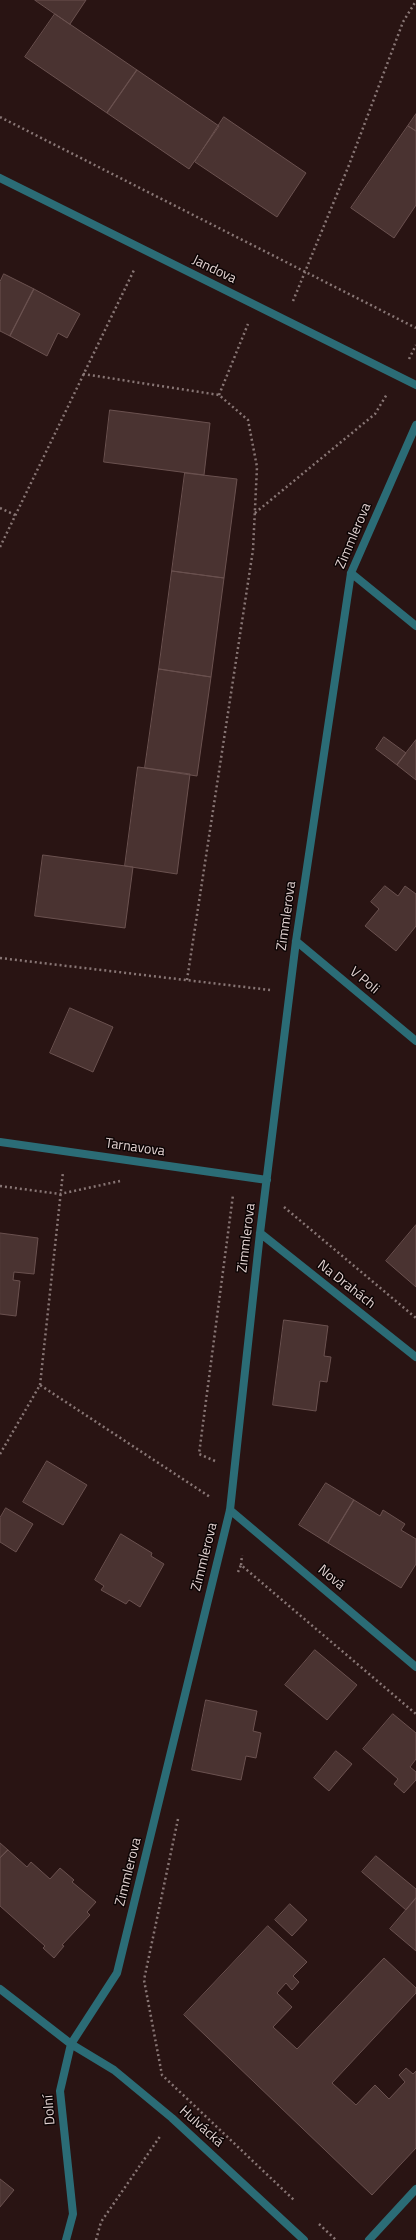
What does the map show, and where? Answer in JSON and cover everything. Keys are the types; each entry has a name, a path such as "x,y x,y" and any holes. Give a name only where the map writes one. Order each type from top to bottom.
{"street":[{"name":"Jandova","path":"0,178 416,385"},
{"name":"Zimmlerova","path":"71,2044 117,1973 230,1510 260,1233 296,941 351,574 416,425"},
{"path":"351,574 416,626"},
{"name":"V Poli","path":"296,941 416,1041"},
{"name":"Tarnavova","path":"0,1142 267,1180"},
{"name":"Na Drahách","path":"260,1233 416,1357"},
{"name":"Nová","path":"230,1510 416,1666"},
{"path":"0,1989 71,2044"},
{"name":"Hulvácká","path":"71,2044 114,2070 172,2118 304,2240"},
{"name":"Dolní","path":"66,2240 73,2214 60,2091 71,2044"},
{"path":"369,2240 416,2189"}],"path":[{"path":"285,320 349,165 403,22 416,1"},
{"path":"0,117 416,328"},
{"path":"0,547 144,250"},
{"path":"219,395 256,305"},
{"path":"255,513 375,414 399,376 416,345"},
{"path":"83,374 219,395 248,420 257,467 253,550 187,980"},
{"path":"0,508 15,515"},
{"path":"0,958 290,993"},
{"path":"0,1454 40,1385 65,1151"},
{"path":"0,1186 60,1194 120,1181 127,1182"},
{"path":"226,1194 280,1204 416,1318"},
{"path":"233,1195 199,1454 235,1470"},
{"path":"40,1385 230,1510"},
{"path":"234,1578 241,1565 416,1714"},
{"path":"178,1817 144,1980 162,2075 296,2202"},
{"path":"96,2240 101,2222 172,2118 188,2099"},
{"path":"313,2218 336,2240"}],"building":[{"path":"35,0 86,0 70,24"},
{"path":"55,14 137,70 107,113 25,57"},
{"path":"137,70 219,126 189,169 107,113"},
{"path":"416,114 416,131 408,126"},
{"path":"224,117 306,173 277,217 195,162"},
{"path":"408,126 416,131 416,205 394,238 351,208"},
{"path":"4,274 34,289 10,336 0,331 0,282"},
{"path":"34,289 80,314 67,338 58,333 47,356 10,336"},
{"path":"110,410 210,423 204,475 104,462"},
{"path":"185,473 237,479 224,578 172,571"},
{"path":"172,571 224,578 211,677 159,669"},
{"path":"159,669 211,677 197,776 145,768"},
{"path":"384,737 406,753 397,765 376,749"},
{"path":"416,740 416,780 397,765"},
{"path":"138,767 190,774 177,874 125,866"},
{"path":"43,855 133,867 125,928 35,916"},
{"path":"385,886 398,896 405,886 416,894 416,926 396,951 365,926 379,909 371,902"},
{"path":"70,1008 113,1027 93,1072 50,1053"},
{"path":"416,1225 416,1287 386,1261"},
{"path":"0,1233 38,1238 34,1274 14,1272 13,1280 20,1281 16,1316 0,1314"},
{"path":"284,1320 328,1326 324,1356 331,1357 327,1382 320,1381 316,1411 273,1405"},
{"path":"47,1461 87,1485 63,1525 23,1502"},
{"path":"326,1483 354,1500 328,1543 299,1525"},
{"path":"354,1500 380,1516 383,1510 405,1524 401,1530 416,1539 416,1564 401,1588 328,1543"},
{"path":"6,1508 33,1524 16,1552 0,1542 0,1518"},
{"path":"121,1534 152,1553 151,1556 164,1564 140,1607 129,1600 126,1604 101,1590 104,1586 95,1580"},
{"path":"315,1650 357,1685 327,1720 285,1685"},
{"path":"206,1700 257,1711 253,1731 261,1733 256,1758 246,1756 241,1780 192,1770"},
{"path":"393,1714 416,1733 416,1759 410,1767 416,1772 416,1780 404,1793 394,1784 398,1779 363,1749"},
{"path":"336,1751 352,1764 329,1791 314,1778"},
{"path":"0,1843 8,1850 0,1858"},
{"path":"8,1850 27,1867 31,1862 50,1879 60,1868 74,1880 72,1882 96,1902 87,1912 90,1915 62,1945 64,1946 54,1958 43,1948 45,1946 0,1906 0,1858"},
{"path":"376,1856 416,1889 416,1898 406,1910 362,1872"},
{"path":"416,1898 416,1951 390,1929"},
{"path":"290,1904 307,1920 292,1936 275,1920"},
{"path":"268,1926 307,1962 293,1976 299,1982 292,1990 286,1983 277,1993 292,2007 273,2027 297,2049 384,1958 416,1988 416,1993 332,2083 356,2105 375,2085 389,2099 405,2082 399,2075 406,2068 413,2074 416,2071 416,2148 372,2195 184,2015"},
{"path":"0,2179 14,2190 0,2207"}]}
